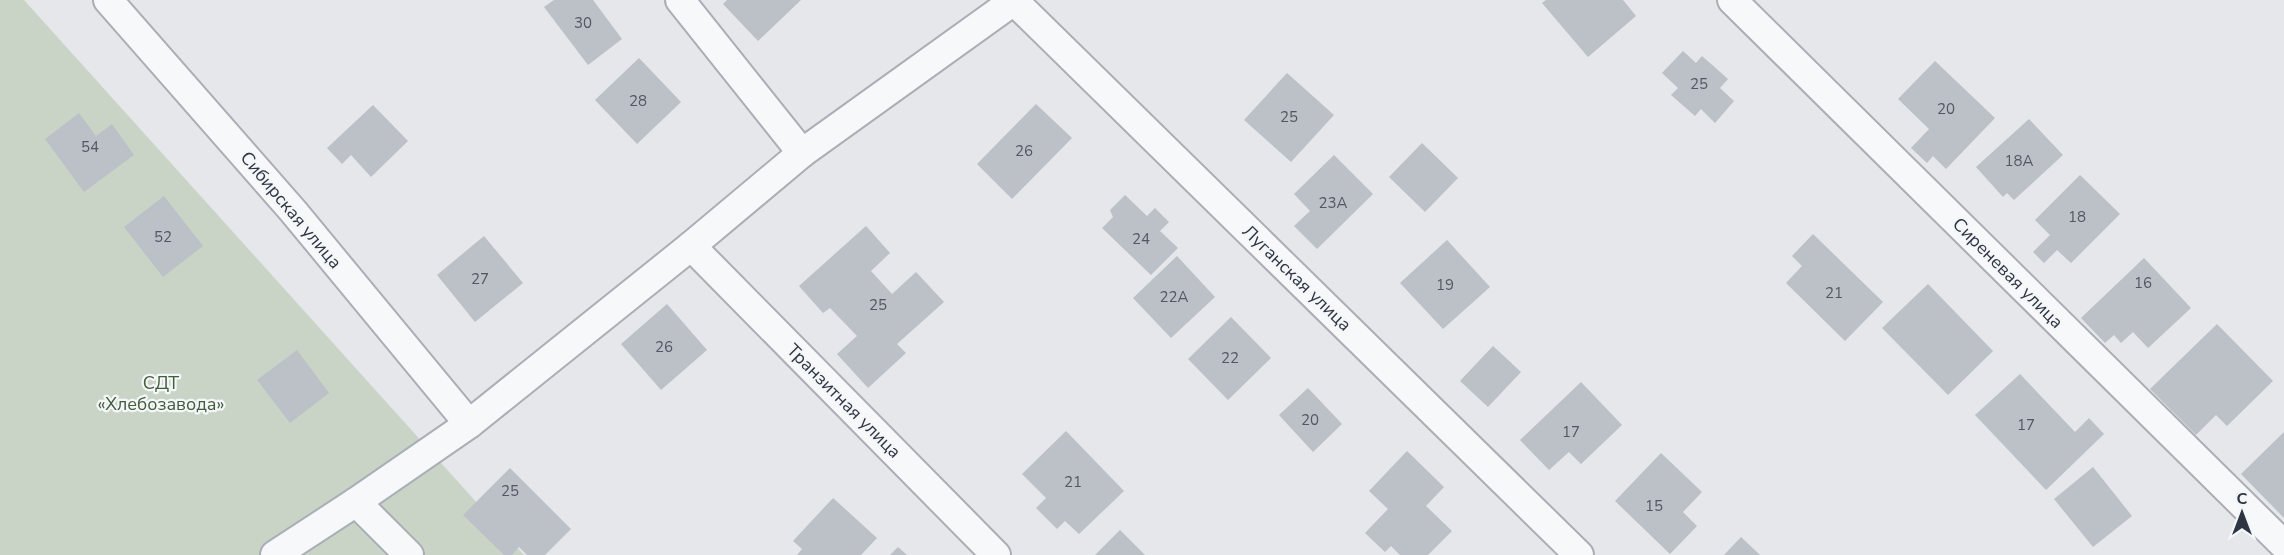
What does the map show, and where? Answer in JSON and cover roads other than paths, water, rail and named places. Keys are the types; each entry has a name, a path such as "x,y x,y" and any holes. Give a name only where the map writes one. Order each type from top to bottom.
{"street":[{"name":"Сибирская улица","path":"108,0 293,211 469,424"},
{"path":"680,0 802,153"},
{"path":"275,555 469,424 691,246 802,153 1015,0"},
{"name":"Луганская улица","path":"1015,0 1579,555"},
{"name":"Сиреневая улица","path":"1732,0 2284,545"},
{"name":"Транзитная улица","path":"691,246 996,555"},
{"path":"356,502 409,555"}],"park label":[{"name":"СДТ «Хлебозавода»","path":"161,394"}]}
